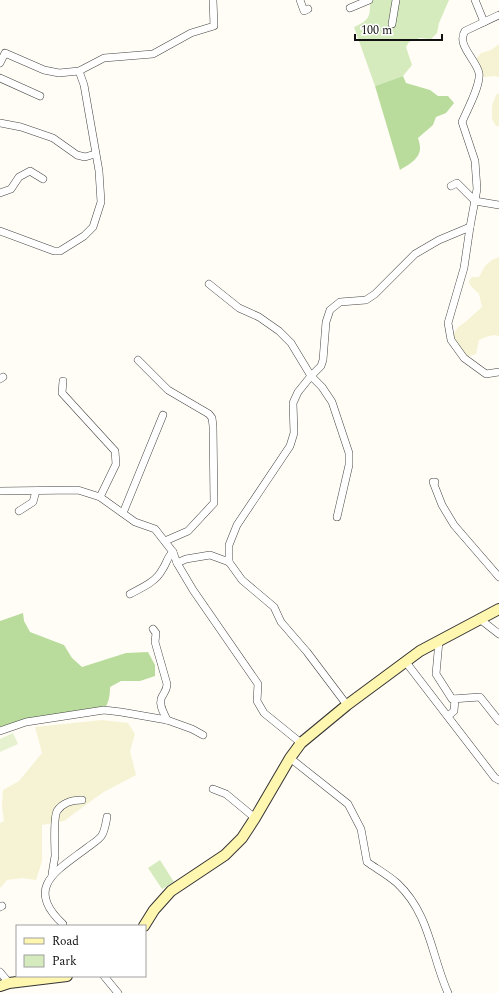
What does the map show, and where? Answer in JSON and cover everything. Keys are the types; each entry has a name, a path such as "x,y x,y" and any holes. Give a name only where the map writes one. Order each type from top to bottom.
{"main road":[{"path":"145,925 154,910 171,891 225,855 242,838 290,758 301,743 347,705 405,661 420,651 481,620 499,609"},
{"path":"4,985 37,978 52,977"}],"street":[{"path":"0,63 4,53 44,70 58,73 79,71 104,58 153,54 191,33 214,26 213,0"},
{"path":"300,0 304,11 308,9"},
{"path":"350,8 369,0"},
{"path":"392,24 396,0"},
{"path":"475,0 484,22"},
{"path":"499,15 465,31 462,35 462,41 479,72 479,80 462,122 475,161 477,189 464,268 448,323 451,340 464,358 486,374 499,372"},
{"path":"0,231 54,251 60,251 84,236 93,228 101,202 99,171 84,85 79,71"},
{"path":"0,78 40,96"},
{"path":"0,123 21,127 53,138 77,155 85,157 95,154"},
{"path":"0,193 11,189 19,177 30,171 43,179"},
{"path":"450,186 457,183 475,201 499,205"},
{"path":"229,562 229,545 237,525 290,446 294,433 293,403 298,392 321,366 323,360 326,322 330,310 340,302 366,300 375,294 415,254 439,240 470,226"},
{"path":"210,284 240,308 259,317 279,331 291,344 311,376 322,387 332,402 349,453 349,465 337,517"},
{"path":"138,360 168,390 209,414 212,418 214,503 188,531 165,541"},
{"path":"63,381 62,393 115,451 116,464 100,497"},
{"path":"123,513 163,415"},
{"path":"435,482 433,482 442,505 454,525 499,577"},
{"path":"0,491 78,490 100,497 135,522 155,529 173,552 177,563 193,590 258,684 256,701 264,713 301,743"},
{"path":"19,511 33,502 36,491"},
{"path":"130,594 146,586 162,571 169,555 173,552"},
{"path":"177,563 186,559 210,555 229,562 242,580 274,607 281,622 307,652 347,705"},
{"path":"481,620 499,634"},
{"path":"153,629 156,633 155,642 167,684 167,689 161,698 161,707 167,720"},
{"path":"439,641 436,674 452,699 480,697 499,721"},
{"path":"405,661 495,778 499,780"},
{"path":"448,716 454,711 455,699"},
{"path":"0,731 26,722 104,710 167,720 192,729 203,735"},
{"path":"290,758 348,804 361,829 367,862 397,883 416,907 430,938 442,979 448,993"},
{"path":"213,789 226,794 255,818"},
{"path":"62,925 52,914 46,903 44,889 52,874 55,855 54,842 57,812 65,803 73,800 82,800"},
{"path":"52,874 102,836 107,817"},
{"path":"0,972 4,985"},
{"path":"105,977 118,993"}],"shaded area":[{"path":"499,44 499,77 484,77 479,73 476,59 481,53 491,50"},
{"path":"499,93 499,126 496,126 492,119 492,106 496,95"},
{"path":"499,257 499,336 494,335 479,340 476,354 464,358 452,337 458,327 482,307 479,294 470,285 469,281 472,277 479,277 485,266 492,260"},
{"path":"102,720 128,723 135,734 130,751 136,775 102,793 64,821 42,825 42,861 36,880 22,878 7,880 0,888 0,823 4,821 2,806 3,790 19,781 42,753 35,727"}],"green space":[{"path":"370,0 449,0 439,23 437,33 431,39 420,38 409,42 406,47 412,65 403,76 375,86 354,27 366,20 368,17"},
{"path":"403,76 406,83 430,90 438,96 448,96 454,103 446,113 436,117 433,125 418,138 420,148 418,155 413,161 400,170 375,86"},
{"path":"23,613 24,621 30,632 64,645 72,658 82,667 126,653 148,652 155,665 155,676 140,681 121,681 110,687 109,699 104,710 68,715 0,731 0,621"},
{"path":"13,733 18,744 0,752 0,739"},
{"path":"160,860 174,882 162,889 148,868"}]}
